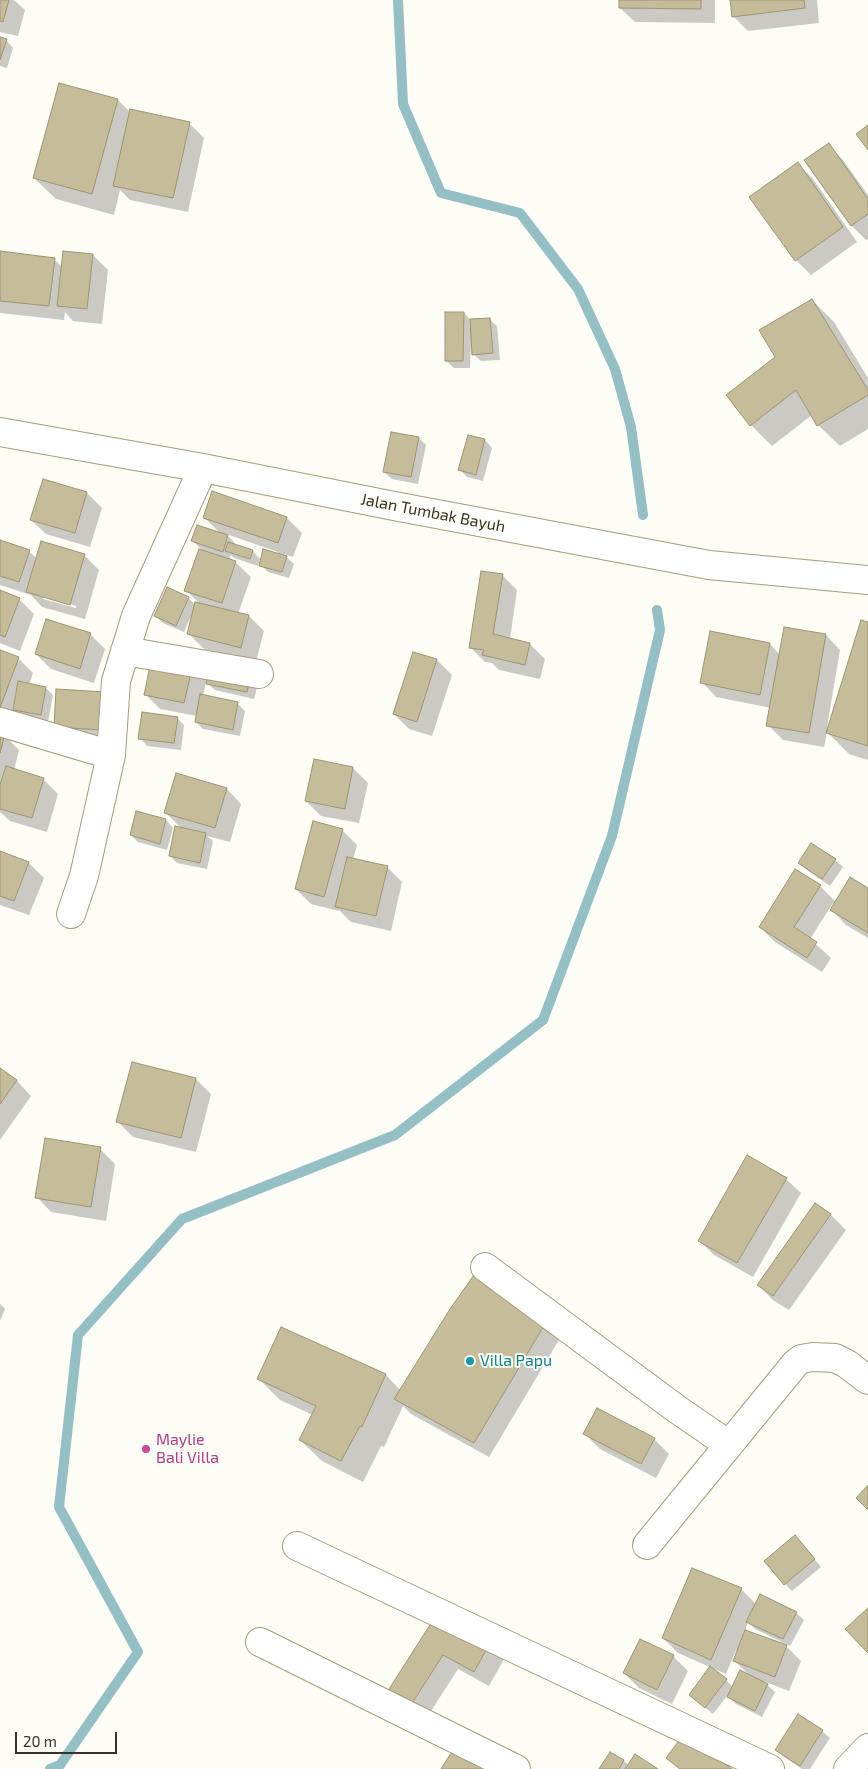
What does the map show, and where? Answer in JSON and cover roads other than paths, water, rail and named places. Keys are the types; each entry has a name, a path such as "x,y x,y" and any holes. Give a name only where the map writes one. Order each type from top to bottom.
{"street":[{"name":"Jalan Tumbak Bayuh","path":"0,432 203,468 708,565 868,580"},
{"path":"71,914 84,876 110,755 116,681 136,616 203,468"},
{"path":"125,651 259,674"},
{"path":"0,722 110,755"},
{"path":"485,1267 678,1410 729,1445"},
{"path":"647,1545 795,1364 802,1359 813,1357 835,1358 847,1364 868,1380"},
{"path":"296,1546 770,1769"},
{"path":"260,1642 516,1769"}],"waterway":[{"path":"398,0 403,104 441,193 520,213 578,289 615,369 631,427 643,515"},
{"path":"50,1769 60,1765 138,1652 59,1507 78,1335 182,1219 395,1135 543,1020 612,836 660,630 657,610"}],"place":[{"name":"Villa Papu","path":"470,1361"},
{"name":"Maylie Bali Villa","path":"146,1449"}]}
